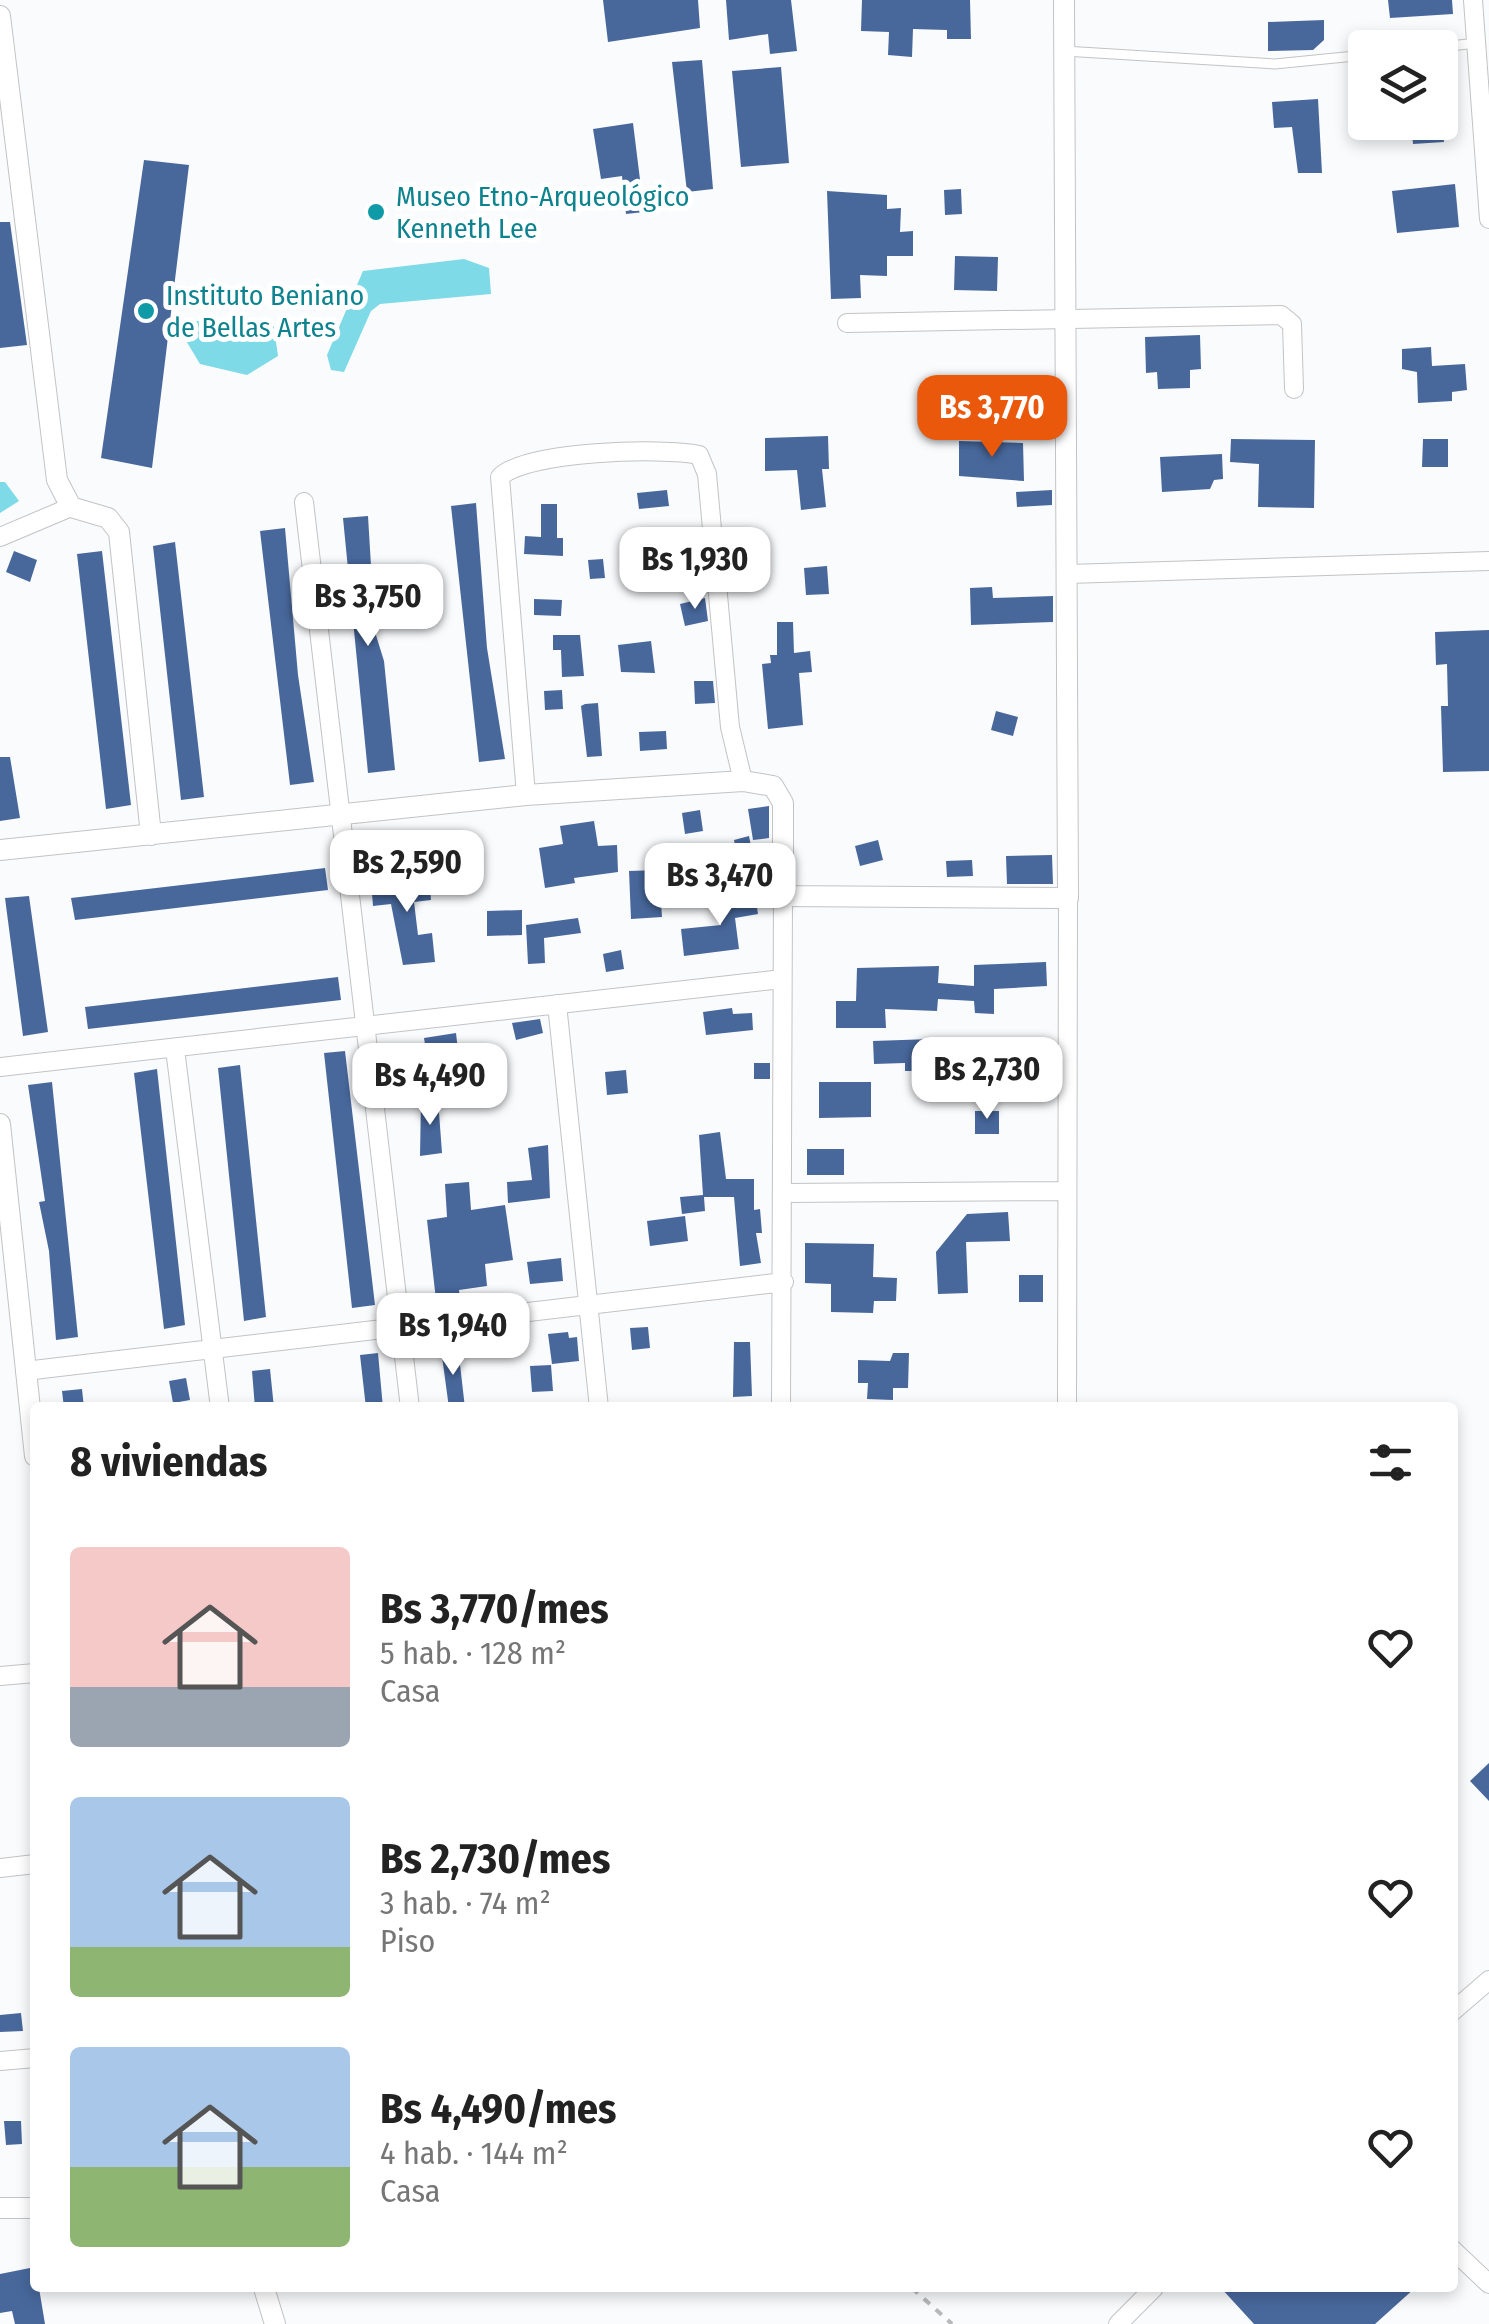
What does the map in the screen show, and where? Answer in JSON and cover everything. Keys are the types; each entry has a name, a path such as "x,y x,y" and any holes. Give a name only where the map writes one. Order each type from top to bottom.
{"street":[{"path":"1064,0 1067,1402"},
{"path":"1473,0 1489,219"},
{"path":"0,16 57,480 71,506"},
{"path":"848,323 1280,315 1292,324 1294,390"},
{"path":"526,795 500,477 509,468 544,457 699,456 707,474 730,727 744,781"},
{"path":"304,502 409,1402"},
{"path":"0,537 71,506 108,518 119,532 151,835"},
{"path":"1068,574 1489,562"},
{"path":"0,850 526,795 744,781 773,786 782,803 781,1402"},
{"path":"782,896 1068,898"},
{"path":"0,1066 782,979"},
{"path":"557,1004 598,1402"},
{"path":"174,1049 219,1402"},
{"path":"0,1124 30,1414"},
{"path":"784,1193 1066,1191"},
{"path":"25,1371 784,1282"},
{"path":"0,1676 30,1673"},
{"path":"0,1868 30,1865"},
{"path":"1458,2008 1485,1990"},
{"path":"0,2061 30,2058"},
{"path":"0,2208 30,2208"},
{"path":"1458,2255 1489,2284"},
{"path":"265,2292 275,2324"},
{"path":"1118,2324 1150,2292"}],"lane":[{"path":"1458,45 1476,43"},
{"path":"1064,50 1275,64 1348,57"}],"path":[{"path":"916,2292 952,2324"}],"water":[{"path":"464,259 489,268 491,294 380,304 371,311 344,372 331,370 327,355 363,271"},
{"path":"190,321 273,321 278,356 247,375 200,364 179,329"},
{"path":"0,482 5,482 19,501 0,513"}],"building":[{"path":"603,0 698,0 700,28 608,42"},
{"path":"726,0 791,0 797,51 770,54 768,34 729,40"},
{"path":"862,0 970,0 971,39 947,39 947,30 913,29 912,57 888,55 889,32 861,31"},
{"path":"1388,0 1452,0 1453,14 1390,18"},
{"path":"1324,20 1324,40 1313,50 1268,51 1268,22"},
{"path":"702,60 713,189 687,192 672,62"},
{"path":"781,67 789,163 741,167 732,71"},
{"path":"1318,99 1322,173 1298,173 1292,127 1274,128 1272,102"},
{"path":"633,123 644,212 626,214 622,176 601,179 593,129"},
{"path":"1413,140 1444,142 1413,144"},
{"name":"Instituto Beniano de Bellas Artes","path":"144,160 189,165 152,468 101,458"},
{"path":"1455,184 1459,227 1397,233 1392,191"},
{"path":"961,189 962,214 945,215 944,190"},
{"path":"827,191 887,195 887,209 901,208 900,232 913,231 913,256 887,256 887,276 860,275 861,298 831,299"},
{"path":"0,222 10,222 27,345 0,348"},
{"path":"955,256 998,257 997,291 954,290"},
{"path":"1200,335 1201,369 1190,370 1190,388 1158,389 1157,372 1146,373 1145,337"},
{"path":"1431,347 1432,366 1465,364 1467,390 1452,392 1452,401 1418,403 1417,372 1402,369 1402,349"},
{"path":"1023,384 1052,385 1052,408 1023,408"},
{"path":"934,385 962,385 962,410 933,409"},
{"path":"828,436 829,469 822,469 826,507 801,510 797,470 765,471 765,438"},
{"path":"1231,439 1315,440 1314,508 1258,507 1259,464 1230,462"},
{"path":"1423,439 1448,439 1448,467 1422,467"},
{"path":"959,441 1023,443 1024,481 959,476"},
{"path":"1222,454 1223,479 1214,480 1210,489 1162,492 1160,457"},
{"path":"667,490 669,506 639,509 637,493"},
{"path":"1052,490 1052,505 1017,507 1016,492"},
{"path":"476,503 487,648 505,759 479,762 451,506"},
{"path":"541,504 557,504 557,538 563,538 563,556 524,554 525,536 541,537"},
{"path":"368,516 375,632 384,661 395,770 368,773 343,518"},
{"path":"285,528 298,675 314,782 290,785 260,531"},
{"path":"175,542 204,797 181,800 153,546"},
{"path":"14,551 37,560 30,582 6,572"},
{"path":"102,551 131,805 106,809 77,554"},
{"path":"603,559 605,578 590,579 588,560"},
{"path":"827,566 829,594 806,595 804,568"},
{"path":"992,587 993,598 1053,596 1053,622 971,625 970,588"},
{"path":"705,598 708,621 685,626 680,604"},
{"path":"534,599 562,600 561,616 534,615"},
{"path":"777,622 793,622 794,653 810,651 812,672 799,673 803,725 768,729 762,664 771,663 770,655 777,655"},
{"path":"1489,630 1489,771 1443,772 1441,706 1448,706 1447,664 1436,665 1435,632"},
{"path":"553,635 580,635 584,676 562,677 561,650 553,650"},
{"path":"651,641 655,673 621,672 618,645"},
{"path":"694,681 713,681 715,703 695,704"},
{"path":"562,690 563,709 545,710 544,691"},
{"path":"598,703 602,756 587,757 581,706"},
{"path":"996,711 1018,717 1013,736 991,730"},
{"path":"666,731 667,749 640,751 639,732"},
{"path":"0,757 10,757 20,818 0,821"},
{"path":"769,806 769,838 753,840 748,809"},
{"path":"700,810 703,831 685,834 682,813"},
{"path":"594,821 598,846 617,845 618,872 574,878 575,883 545,888 539,848 563,844 560,826"},
{"path":"749,836 754,861 739,865 734,840"},
{"path":"878,840 883,860 860,866 855,846"},
{"path":"1052,855 1053,884 1007,884 1006,856"},
{"path":"972,860 973,876 947,877 946,861"},
{"path":"325,868 328,890 75,920 71,898"},
{"path":"659,870 662,917 631,919 629,871"},
{"path":"429,874 431,900 414,902 418,935 432,933 435,962 403,965 391,904 373,906 371,881"},
{"path":"755,894 758,914 735,918 739,949 684,956 681,929 721,925 718,901"},
{"path":"29,896 48,1032 23,1036 5,898"},
{"path":"522,910 522,935 487,936 487,911"},
{"path":"578,918 581,933 544,938 545,963 528,964 526,925"},
{"path":"621,950 624,969 606,972 603,954"},
{"path":"1046,962 1047,986 994,989 994,1014 975,1013 974,1001 938,999 937,1011 885,1009 886,1028 836,1028 836,1001 856,1001 857,968 939,966 938,983 974,986 974,965"},
{"path":"338,977 341,1000 88,1029 85,1007"},
{"path":"732,1008 733,1014 752,1013 753,1030 706,1035 703,1012"},
{"path":"540,1019 543,1033 516,1040 512,1023"},
{"path":"456,1033 459,1059 428,1063 424,1038"},
{"path":"994,1037 995,1055 1043,1051 1044,1074 974,1075 973,1038"},
{"path":"931,1039 932,1071 905,1071 905,1063 874,1064 873,1041"},
{"path":"345,1051 375,1305 352,1308 324,1053"},
{"path":"754,1063 770,1063 770,1079 754,1079"},
{"path":"240,1065 266,1317 244,1321 218,1068"},
{"path":"157,1069 185,1325 164,1329 134,1073"},
{"path":"626,1070 628,1093 607,1095 605,1072"},
{"path":"966,1079 987,1079 988,1099 966,1099"},
{"path":"52,1082 78,1337 56,1340 49,1251 39,1202 45,1201 28,1085"},
{"path":"819,1082 871,1082 871,1117 819,1118"},
{"path":"438,1099 442,1153 420,1156 421,1100"},
{"path":"975,1111 999,1111 999,1134 975,1134"},
{"path":"720,1132 726,1179 754,1179 754,1210 760,1209 762,1233 756,1233 761,1263 740,1266 734,1197 704,1197 705,1211 682,1214 680,1197 703,1195 699,1135"},
{"path":"548,1145 550,1198 508,1203 507,1182 532,1180 528,1148"},
{"path":"807,1149 844,1149 844,1175 807,1175"},
{"path":"469,1182 471,1210 505,1205 513,1260 485,1264 487,1286 459,1290 460,1298 436,1300 427,1220 447,1217 445,1184"},
{"path":"1008,1212 1010,1241 966,1242 968,1293 938,1294 936,1252 967,1214"},
{"path":"685,1216 688,1241 650,1246 647,1221"},
{"path":"805,1243 874,1244 873,1277 897,1278 896,1301 874,1301 873,1313 831,1312 831,1284 805,1283"},
{"path":"561,1258 563,1281 530,1284 527,1262"},
{"path":"1019,1275 1043,1275 1043,1302 1019,1302"},
{"path":"648,1327 650,1348 632,1350 630,1328"},
{"path":"568,1332 569,1338 577,1337 579,1361 552,1364 548,1334"},
{"path":"734,1342 750,1342 752,1396 733,1397"},
{"path":"458,1347 464,1402 448,1402 441,1349"},
{"path":"378,1353 382,1402 365,1402 360,1355"},
{"path":"893,1353 909,1353 908,1388 893,1388 893,1400 867,1399 868,1383 858,1383 858,1360 890,1361"},
{"path":"551,1365 553,1391 532,1392 530,1366"},
{"path":"270,1369 273,1402 255,1402 252,1371"},
{"path":"186,1378 190,1400 173,1402 169,1381"},
{"path":"82,1389 83,1402 63,1402 62,1391"},
{"path":"1489,1763 1489,1801 1470,1781"},
{"path":"21,2013 23,2031 0,2032 0,2015"},
{"path":"4,2121 21,2121 22,2144 6,2145"},
{"path":"30,2268 30,2292 40,2292 45,2324 15,2324 12,2311 0,2313 0,2274"},
{"path":"1225,2292 1411,2292 1375,2324 1254,2324"}],"place":[{"name":"Museo Etno-Arqueológico Kenneth Lee","path":"376,212"},
{"name":"Instituto Beniano de Bellas Artes","path":"146,311"}]}
